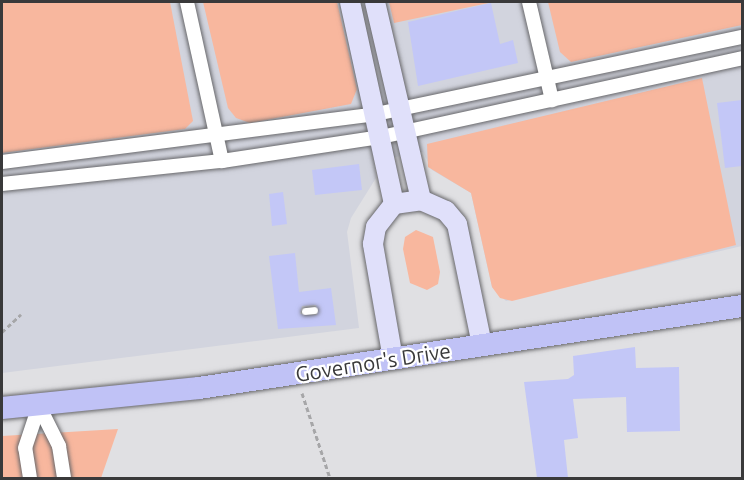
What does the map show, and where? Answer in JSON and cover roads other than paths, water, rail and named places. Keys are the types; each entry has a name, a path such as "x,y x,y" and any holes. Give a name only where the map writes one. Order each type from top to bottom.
{"main road":[{"name":"Governor's Drive","path":"2,408 39,406 298,373 742,306"}],"street":[{"path":"187,2 222,162"},
{"path":"350,2 394,204"},
{"path":"375,2 421,200"},
{"path":"530,2 552,100"},
{"path":"2,162 217,138 375,114 742,37"},
{"path":"2,184 222,162 381,137 742,58"},
{"path":"393,359 374,244 376,227 394,204 421,200 446,211 457,224 482,345"},
{"path":"30,478 25,448 39,406"},
{"path":"39,406 59,446 64,478"}],"lane":[{"path":"305,311 314,310"}]}
